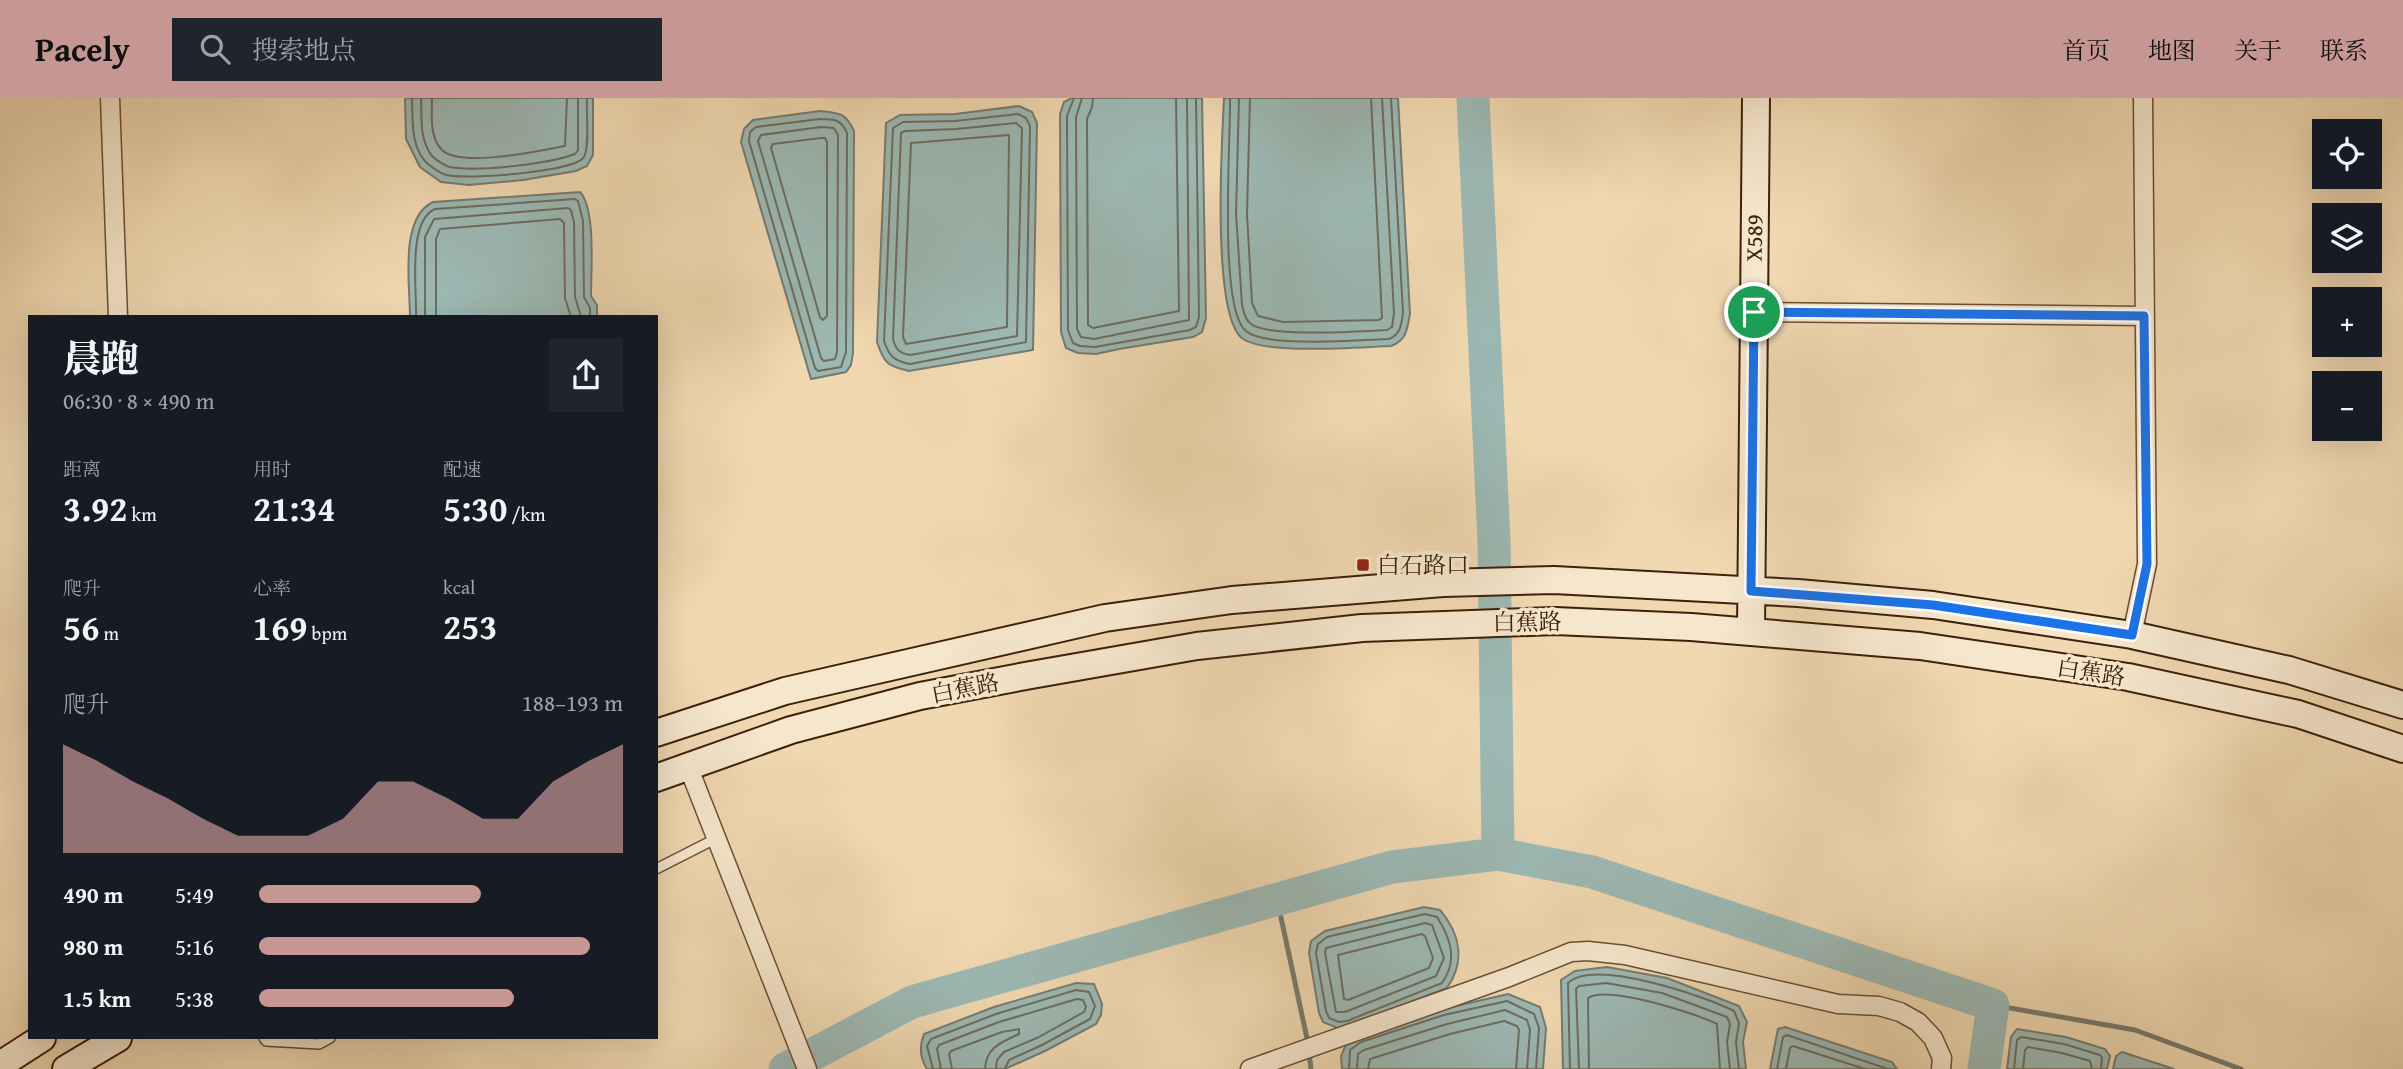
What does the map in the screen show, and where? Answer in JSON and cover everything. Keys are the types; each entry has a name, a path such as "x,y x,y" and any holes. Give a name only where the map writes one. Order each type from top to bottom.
{"main road":[{"name":"X589","path":"1751,631 1756,98"},
{"name":"白蕉路","path":"658,732 785,691 1105,618 1233,600 1443,583 1554,580 1933,605 2132,635 2289,670 2403,705"},
{"name":"白蕉路","path":"658,777 792,730 932,694 1196,646 1362,628 1555,621 1751,631 1920,646 2128,677 2298,714 2403,748"},
{"path":"0,1065 39,1039"},
{"path":"66,1069 116,1039"}],"street":[{"path":"110,98 118,315"},
{"path":"2132,635 2147,564 2143,98"},
{"path":"1754,312 2144,316"},
{"path":"688,766 807,1069"},
{"path":"1250,1069 1290,1060 1322,1045 1571,953 1588,951 1625,955 1838,1004 1879,1006 1900,1012 1918,1022 1933,1038 1942,1058 1941,1069"}],"lane":[{"path":"658,868 717,838"},
{"path":"265,1039 319,1044 328,1039"}],"water":[{"path":"405,98 593,98 593,155 587,166 576,171 469,185 441,182 420,167 406,139"},
{"path":"1072,98 1202,98 1206,318 1202,332 1193,337 1096,354 1078,353 1066,348 1061,332 1060,114 1064,102"},
{"path":"1224,98 1398,98 1410,314 1405,333 1396,344 1292,349 1255,344 1243,339 1233,324 1226,298 1222,264"},
{"path":"1019,106 1032,112 1037,123 1033,350 909,371 891,365 884,359 877,342 886,123 900,115 955,114"},
{"path":"820,111 841,115 848,120 854,131 853,353 851,365 846,372 811,379 741,142 744,129 753,120"},
{"path":"580,192 585,200 591,226 591,296 597,305 597,315 410,315 408,271 411,237 422,210 433,202"},
{"path":"1424,907 1440,910 1456,939 1458,958 1453,978 1447,988 1340,1029 1323,1022 1319,1013 1309,953 1311,941 1325,931"},
{"path":"1607,967 1667,978 1739,1006 1747,1022 1743,1042 1746,1069 1563,1069 1561,980 1575,971"},
{"path":"1076,983 1094,984 1102,1004 1101,1015 1096,1024 1005,1069 927,1069 921,1052 924,1034 994,1007"},
{"path":"1508,994 1540,1007 1546,1028 1543,1069 1342,1069 1341,1056 1348,1040 1443,1009"},
{"path":"1785,1027 1892,1062 1897,1069 1770,1069 1778,1029"},
{"path":"2017,1029 2066,1037 2105,1049 2110,1056 2107,1069 2007,1069 2011,1037"},
{"path":"2122,1052 2174,1069 2113,1069 2116,1056"}],"waterway":[{"path":"1473,98 1494,541 1498,854"},
{"path":"785,1069 912,1002 1392,867 1498,854 1592,872 1993,1005 1984,1069"},
{"path":"1277,899 1308,1043"},
{"path":"1993,1005 2135,1030 2241,1069"},
{"path":"1309,1053 1311,1069"}],"place":[{"name":"白石路口","path":"1363,565"}],"route":[{"path":"1754,312 2144,316 2147,564 2132,635 1933,605 1751,591 1754,312"}]}
